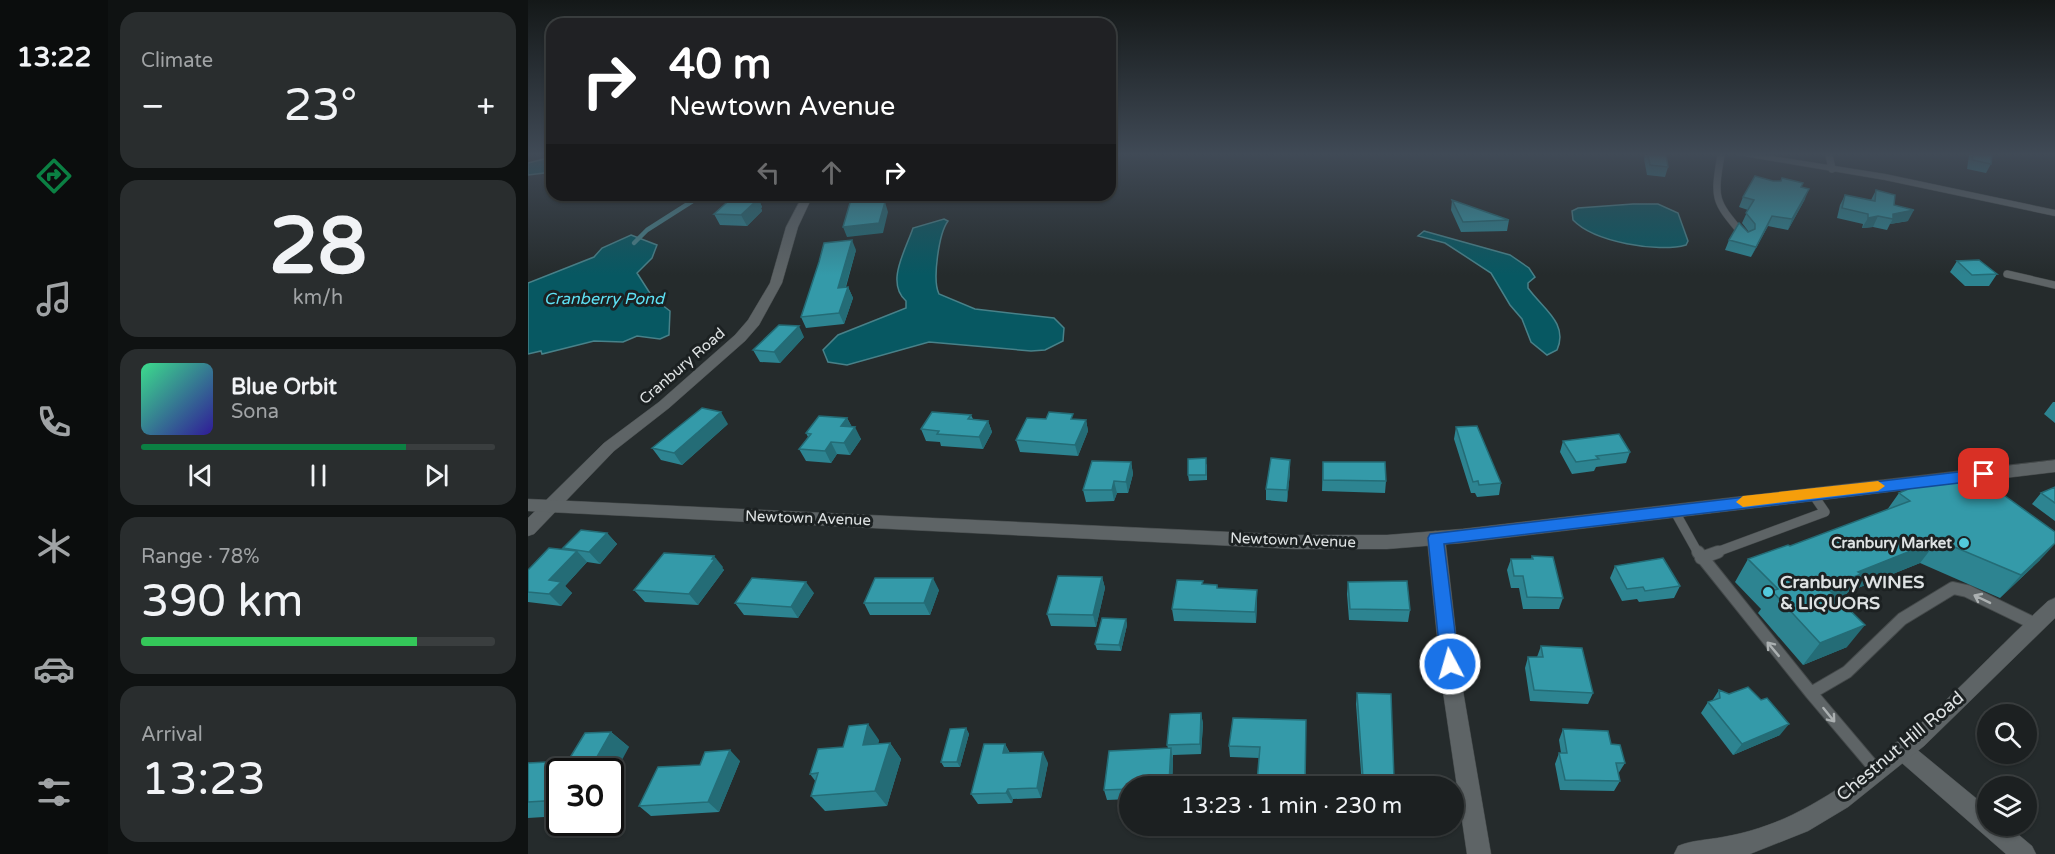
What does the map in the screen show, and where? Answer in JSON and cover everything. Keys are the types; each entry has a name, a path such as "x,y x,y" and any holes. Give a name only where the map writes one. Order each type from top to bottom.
{"street":[{"path":"1963,195 2055,213"},
{"name":"Cranbury Road","path":"528,529 609,447 664,405 740,338 753,322 776,283 792,227 805,201"},
{"name":"Newtown Avenue","path":"528,505 1295,542 1364,542 1436,538 1812,493 1966,481 2055,466"},
{"path":"1436,538 1452,685 1479,854"},
{"name":"Chestnut Hill Road","path":"1686,854 1730,847 1775,834 1819,812 1877,771 1902,750 2055,606"},
{"path":"1902,750 1977,814"},
{"path":"2003,836 2024,854"}],"lane":[{"path":"1716,195 1718,204 1726,217 1746,237"},
{"path":"2007,274 2055,285"},
{"path":"1701,558 1825,512 1812,493"},
{"path":"1674,510 1701,558 1877,771"},
{"path":"1811,693 1847,672 1902,620 1953,588 1967,591 2035,624"}],"water":[{"path":"1658,204 1678,213 1688,241 1686,245 1659,248 1627,244 1596,234 1573,220 1572,211 1578,208"},
{"path":"944,219 948,221 942,236 936,268 939,294 975,309 1054,318 1064,328 1063,341 1045,350 1031,351 929,342 847,365 828,362 823,350 838,335 906,308 906,301 897,285 897,276 913,228"},
{"path":"1424,231 1510,255 1529,268 1535,277 1528,283 1528,288 1552,316 1560,332 1557,350 1547,355 1531,342 1522,319 1510,305 1491,273 1445,243 1418,236"},
{"name":"Cranberry Pond","path":"631,235 657,245 652,258 637,273 653,298 670,311 669,335 660,339 637,336 623,342 594,341 542,354 541,351 528,354 528,283 594,257 602,248"}],"building":[{"path":"1744,195 1806,195 1792,219 1772,216 1756,247 1729,240 1739,223 1748,232 1755,229 1755,224 1746,213 1754,200 1743,197"},
{"path":"1845,195 1875,201 1876,195 1894,195 1894,205 1914,210 1893,214 1893,219 1878,216 1868,218 1868,214 1842,208"},
{"path":"1452,200 1509,220 1463,222"},
{"path":"728,201 756,201 741,215 714,214"},
{"path":"851,201 885,202 879,223 843,227"},
{"path":"852,240 838,288 848,287 839,313 801,317 824,243"},
{"path":"1979,260 1997,274 1972,275 1957,261"},
{"path":"779,325 799,326 774,352 753,350"},
{"path":"702,408 721,412 674,453 652,448"},
{"path":"932,412 971,415 968,419 988,421 979,437 937,434 939,431 921,429"},
{"path":"1049,412 1073,414 1071,419 1086,420 1075,445 1016,440 1027,418 1046,419"},
{"path":"819,416 847,418 841,426 855,427 844,443 831,442 825,451 799,449 811,434 806,433"},
{"path":"1477,426 1501,483 1479,485 1478,481 1473,482 1456,427"},
{"path":"1619,434 1630,452 1596,456 1599,459 1576,462 1563,441"},
{"path":"1206,458 1206,475 1188,475 1188,459"},
{"path":"1271,458 1290,460 1287,490 1266,489"},
{"path":"1092,461 1131,462 1126,482 1114,481 1112,490 1083,490"},
{"path":"1323,462 1385,462 1386,481 1323,480"},
{"path":"1983,480 2055,532 2055,543 2021,575 1938,540 1858,572 1861,574 1827,588 1865,625 1820,643 1772,591 1778,589 1748,559 1790,546 1910,501 1899,493 1913,487"},
{"path":"2055,487 2055,503 2041,493"},
{"path":"581,530 607,533 589,552 563,548"},
{"path":"549,548 577,551 549,580 561,582 549,594 528,592 528,570"},
{"path":"664,553 714,556 712,559 715,559 689,594 634,590"},
{"path":"1532,556 1553,557 1563,598 1527,597 1523,576 1514,576 1511,559 1533,559"},
{"path":"1663,558 1680,586 1645,591 1643,587 1627,589 1615,566"},
{"path":"1058,576 1102,577 1093,615 1047,614"},
{"path":"752,578 806,582 791,607 735,603"},
{"path":"875,578 933,578 924,603 864,603"},
{"path":"1177,580 1203,581 1202,584 1217,585 1217,588 1257,590 1255,612 1172,609"},
{"path":"1407,581 1410,610 1350,609 1348,582"},
{"path":"1102,618 1126,619 1119,645 1095,644"},
{"path":"1541,646 1582,648 1593,693 1534,690 1528,657 1543,657"},
{"path":"1748,687 1761,700 1767,698 1789,724 1742,744 1708,702 1720,698 1719,690 1729,694"},
{"path":"1357,693 1391,694 1394,776 1363,776"},
{"path":"1201,713 1200,744 1167,745 1170,714"},
{"path":"1233,718 1306,720 1305,776 1258,776 1260,747 1229,746"},
{"path":"868,724 863,745 890,743 875,791 811,796 818,773 810,774 818,749 843,747 849,726"},
{"path":"966,728 957,762 941,762 950,729"},
{"path":"1563,729 1608,731 1611,744 1620,745 1625,763 1616,763 1620,781 1565,780 1559,753 1567,753"},
{"path":"611,732 596,758 570,758 585,733"},
{"path":"984,744 1005,744 1003,753 1043,752 1037,788 1008,789 1006,793 971,794"},
{"path":"1171,748 1169,776 1119,776 1119,789 1104,790 1109,751"},
{"path":"730,750 708,802 639,806 658,767 700,765 705,752"},
{"path":"546,762 546,801 528,802 528,763"}],"waterway":[{"path":"634,243 647,230 693,201"}],"slow traffic":[{"path":"1743,502 1878,486"}],"place":[{"name":"Cranbury Market","path":"1964,543"},
{"name":"Cranbury WINES & LIQUORS","path":"1768,592"}],"route":[{"path":"1450,664 1436,538 1984,474"}]}
